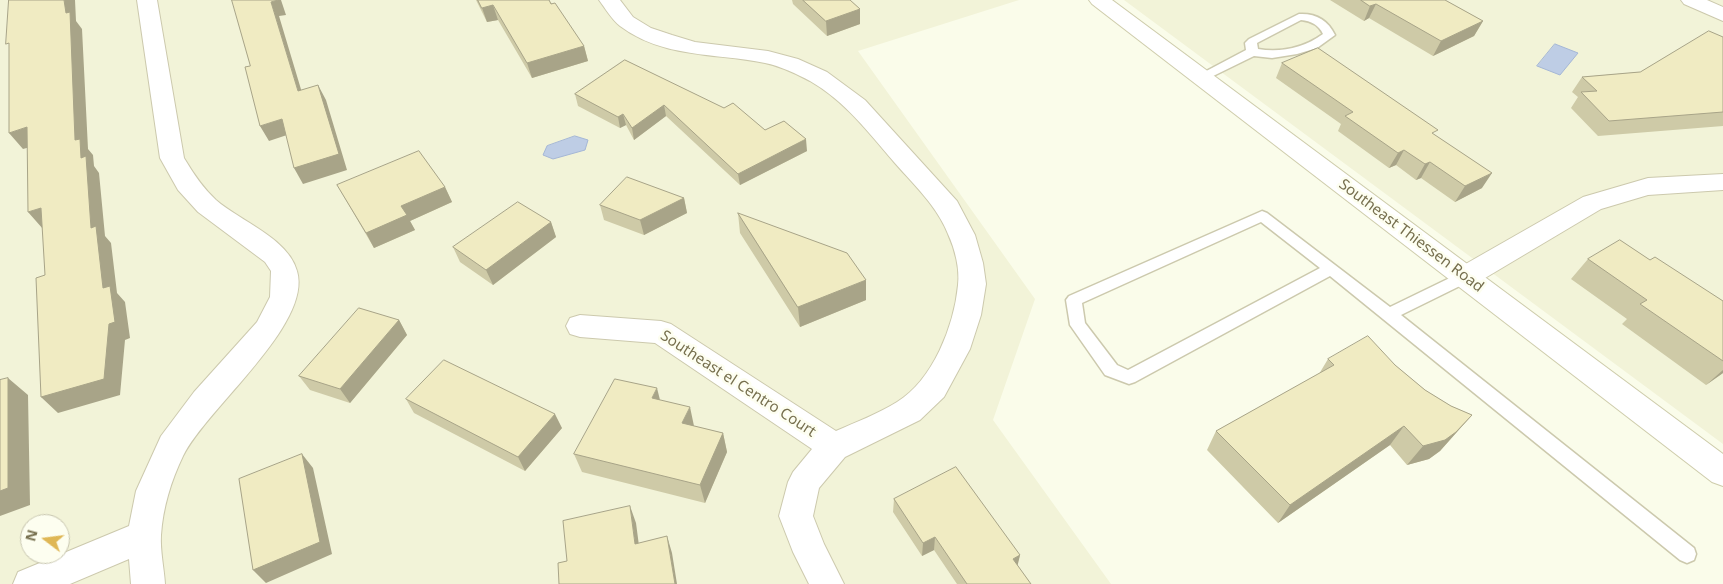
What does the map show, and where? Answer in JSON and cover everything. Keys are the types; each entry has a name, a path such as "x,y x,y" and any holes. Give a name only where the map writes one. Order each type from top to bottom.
{"street":[{"path":"147,0 172,158 187,184 207,206 275,255 284,271 284,297 267,330 205,401 172,446 152,491 144,536 148,584"},
{"path":"609,0 626,21 644,32 664,40 694,48 768,57 790,64 818,77 857,105 948,207 962,235 970,263 972,284 967,314 956,349 933,388 909,411 834,447 804,482 796,516 810,552 827,584"},
{"name":"Southeast Thiessen Road","path":"1100,0 1723,472"},
{"path":"1691,0 1723,15"},
{"path":"1465,277 1592,203 1648,187 1723,182"},
{"name":"Southeast el Centro Court","path":"580,326 661,332 834,447"},
{"path":"30,584 144,536"}],"lane":[{"path":"1201,77 1252,52 1260,54 1288,52 1321,43 1330,35 1328,29 1321,22 1298,17 1253,41 1251,43 1252,52"},
{"path":"1332,269 1129,377 1111,370 1078,325 1074,300 1262,216 1332,269 1389,314 1687,554"},
{"path":"1389,314 1465,277"}],"shaded area":[{"path":"0,0 1019,0 858,51 1035,299 993,420 1111,584 0,584"},
{"path":"1124,0 1723,0 1723,444"}],"water":[{"path":"1555,44 1578,53 1560,75 1537,66"},
{"path":"575,136 588,140 585,150 553,159 543,155 547,146"}],"building":[{"path":"9,0 64,0 66,13 70,12 75,140 80,139 81,158 86,156 91,228 96,226 103,288 110,286 115,322 109,324 104,379 41,397 36,278 45,275 41,208 28,212 27,127 9,133 9,43 6,44"},
{"path":"232,0 278,0 271,2 298,91 318,85 339,154 294,168 282,119 260,126 245,67 250,66"},
{"path":"478,0 549,0 551,4 555,3 584,46 527,63 493,5 482,8"},
{"path":"803,0 850,0 860,9 826,21"},
{"path":"1361,0 1445,0 1483,21 1441,41 1376,4 1370,6"},
{"path":"1709,31 1723,37 1723,112 1609,121 1581,92 1597,91 1582,77 1640,72"},
{"path":"1318,48 1438,130 1432,133 1492,173 1465,186 1430,162 1425,164 1404,150 1398,153 1345,116 1353,112 1282,63"},
{"path":"625,60 724,108 733,103 765,130 784,121 806,139 738,174 664,105 632,128 623,114 618,117 575,94"},
{"path":"419,151 445,187 401,206 407,215 366,233 337,185"},
{"path":"627,177 684,198 640,220 600,205"},
{"path":"518,202 551,222 486,270 453,247"},
{"path":"738,213 847,253 866,280 798,307"},
{"path":"1620,240 1650,260 1655,257 1723,301 1723,361 1640,304 1647,300 1588,259"},
{"path":"359,308 399,320 340,389 299,376"},
{"path":"1368,336 1395,365 1425,390 1451,406 1472,415 1456,432 1445,440 1423,446 1404,426 1290,505 1216,431 1334,365 1328,359"},
{"path":"444,360 555,414 518,457 406,399"},
{"path":"8,378 8,488 0,491 0,380"},
{"path":"615,379 657,388 652,398 690,407 682,423 723,433 700,485 574,454"},
{"path":"302,454 320,542 253,570 239,479"},
{"path":"956,467 1020,555 1013,559 1031,584 967,584 935,537 923,543 894,499"},
{"path":"630,506 635,544 667,536 675,584 559,584 558,563 567,561 563,521"}]}
